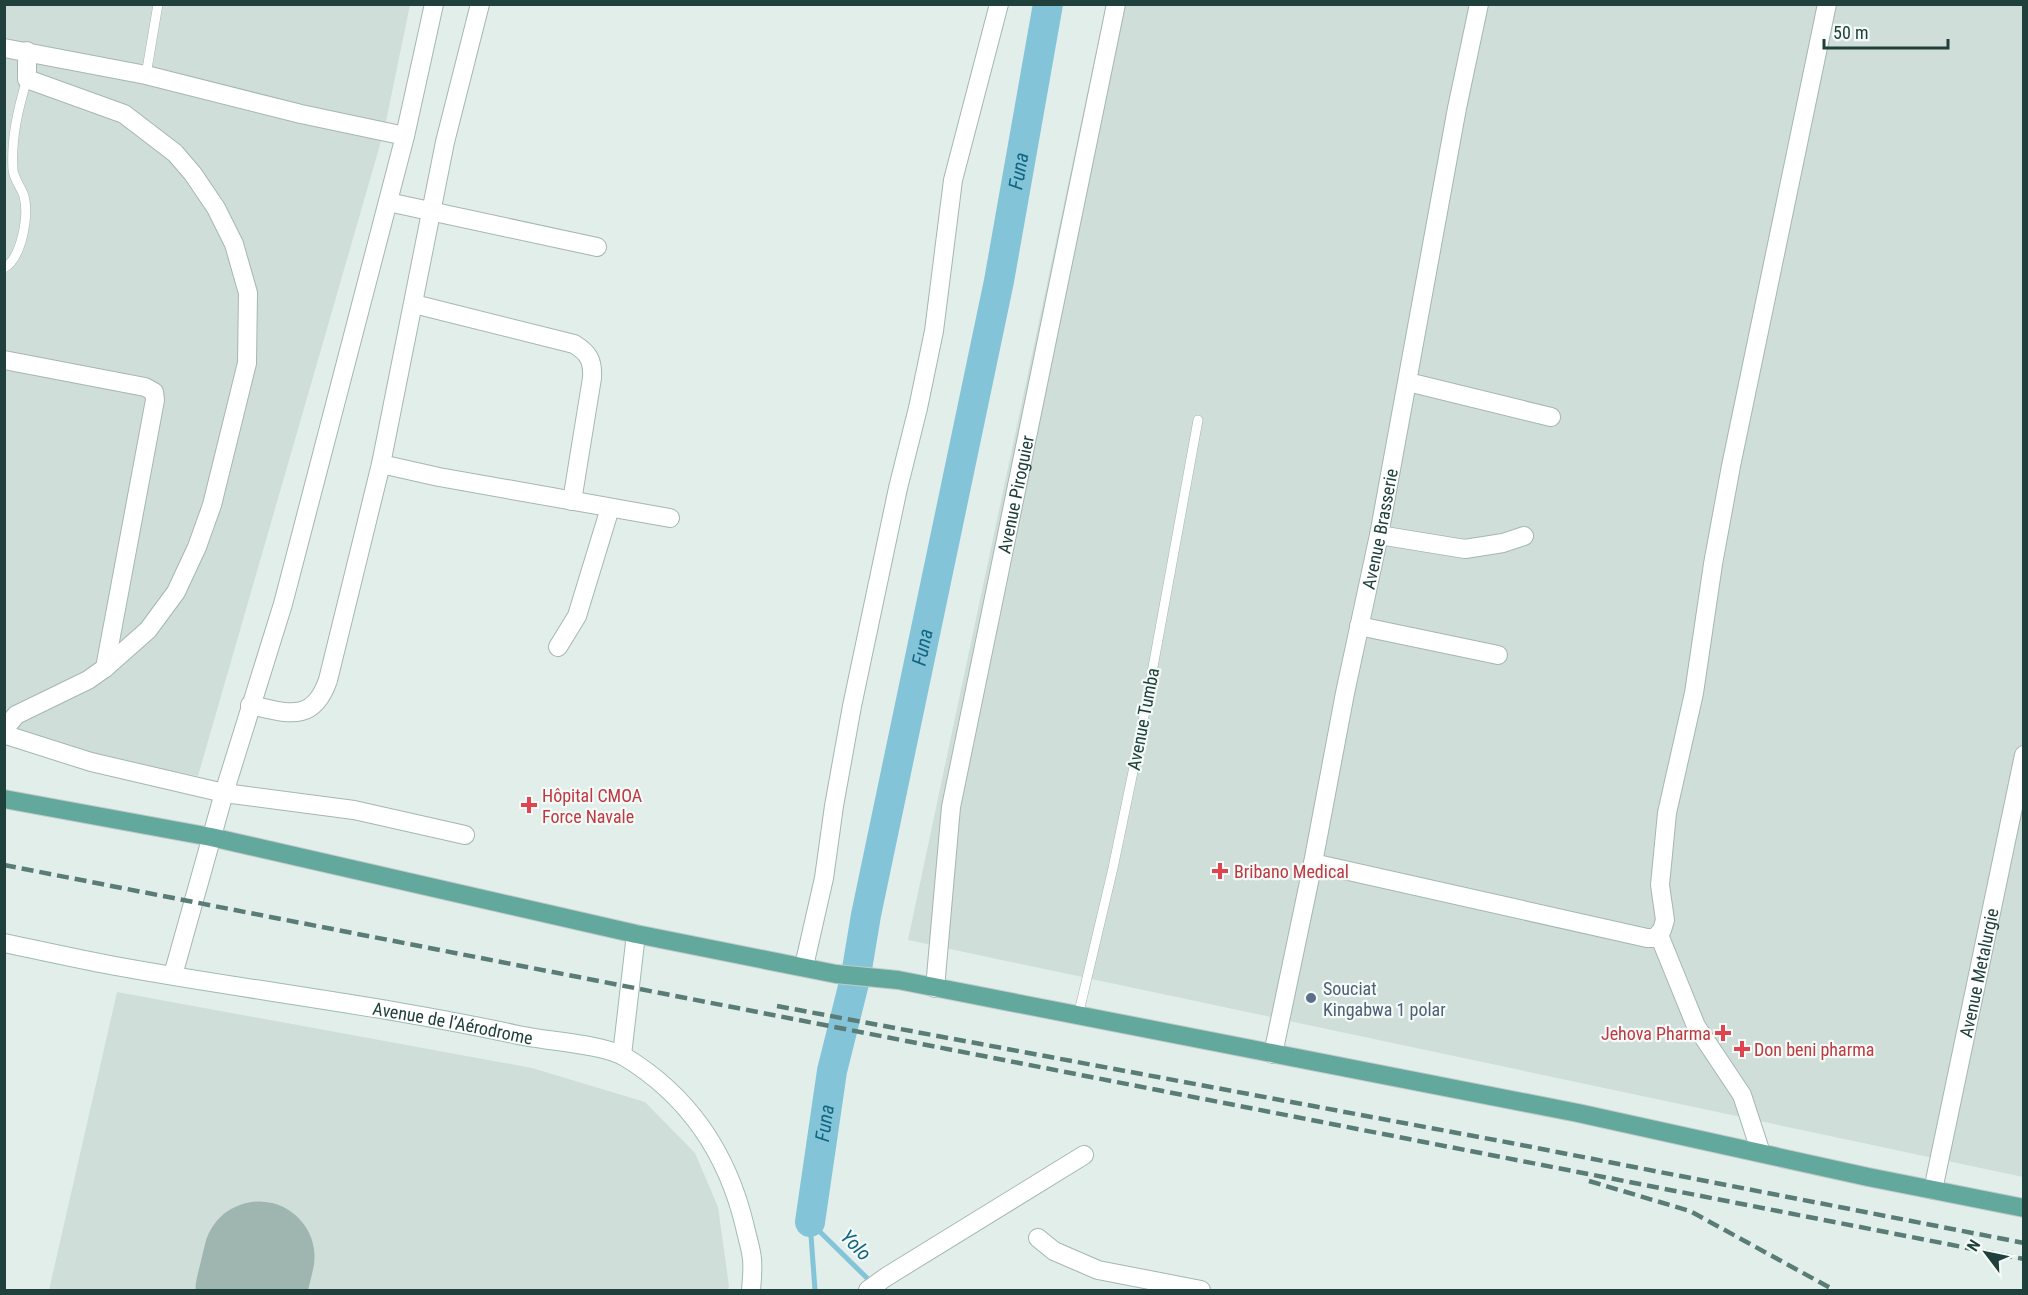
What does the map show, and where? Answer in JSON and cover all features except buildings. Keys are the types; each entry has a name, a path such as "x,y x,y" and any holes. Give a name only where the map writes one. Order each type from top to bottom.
{"main road":[{"path":"4,799 211,837 636,934 836,974 898,980 1578,1113 2024,1208"}],"street":[{"path":"172,975 250,705 283,604 405,136 434,4"},
{"path":"250,705 285,713 299,713 310,708 320,698 328,680 381,464 445,142 480,4"},
{"path":"804,966 824,878 852,706 934,330 953,180 999,4"},
{"name":"Avenue Piroguier","path":"935,988 951,807 1116,4"},
{"name":"Avenue Brasserie","path":"1273,1054 1379,535 1457,108 1479,4"},
{"path":"1313,863 1651,939 1659,935 1665,920 1660,885 1667,813 1694,693 1713,564 1731,466 1827,4"},
{"path":"4,48 146,75 301,114 405,136"},
{"path":"27,51 27,79 124,114 175,153 193,174 216,208 234,244 248,293 247,363 213,505 197,548 176,592 148,630 105,668 88,680 16,715 8,724 5,735 91,762 224,793 354,810 465,835"},
{"path":"388,202 597,247"},
{"path":"414,304 574,344 590,358 593,366 592,378 572,501"},
{"path":"4,360 145,387 154,392 155,400 105,668"},
{"path":"1408,382 1551,417"},
{"path":"381,464 439,477 670,518"},
{"path":"558,647 577,616 610,508"},
{"path":"1379,535 1465,549 1503,543 1524,536"},
{"path":"1359,626 1498,655"},
{"name":"Avenue Metalurgie","path":"1934,1190 2024,755"},
{"path":"622,1055 636,934"},
{"path":"1659,935 1696,1026 1742,1095 1761,1153"},
{"name":"Avenue de l’Aérodrome","path":"4,943 121,967 478,1026 592,1047 622,1055 648,1072 679,1100 700,1124 724,1164 738,1198 752,1259 751,1290"},
{"path":"868,1290 1084,1155"},
{"path":"1038,1238 1054,1251 1098,1270 1121,1283 1201,1290"}],"lane":[{"path":"146,75 158,4"},
{"path":"4,268 16,257 26,221 24,196 9,172 14,122 27,79"},
{"name":"Avenue Tumba","path":"1078,1016 1113,868 1138,744 1198,420"}],"shaded area":[{"path":"4,5 410,5 384,131 198,776 5,739"},
{"path":"1106,5 2023,5 2023,1177 908,940"},
{"path":"117,992 532,1068 645,1102 695,1153 718,1207 728,1290 49,1290"}],"waterway":[{"name":"Funa","path":"810,1222 832,1071 856,975 866,915 999,281 1048,4"},
{"name":"Yolo","path":"810,1222 872,1283"},
{"name":"Funa","path":"810,1222 815,1290"}],"runway":[{"path":"251,1290 259,1257"}],"railway":[{"path":"4,865 2024,1259"},
{"path":"777,1006 1511,1143 2024,1243"},
{"path":"1589,1181 1690,1211 1834,1290"}],"place":[{"name":"Hôpital CMOA Force Navale","path":"529,805"},
{"name":"Bribano Medical","path":"1220,871"},
{"name":"Souciat Kingabwa 1 polar","path":"1311,998"},
{"name":"Jehova Pharma","path":"1723,1033"},
{"name":"Don beni pharma","path":"1742,1049"}]}
